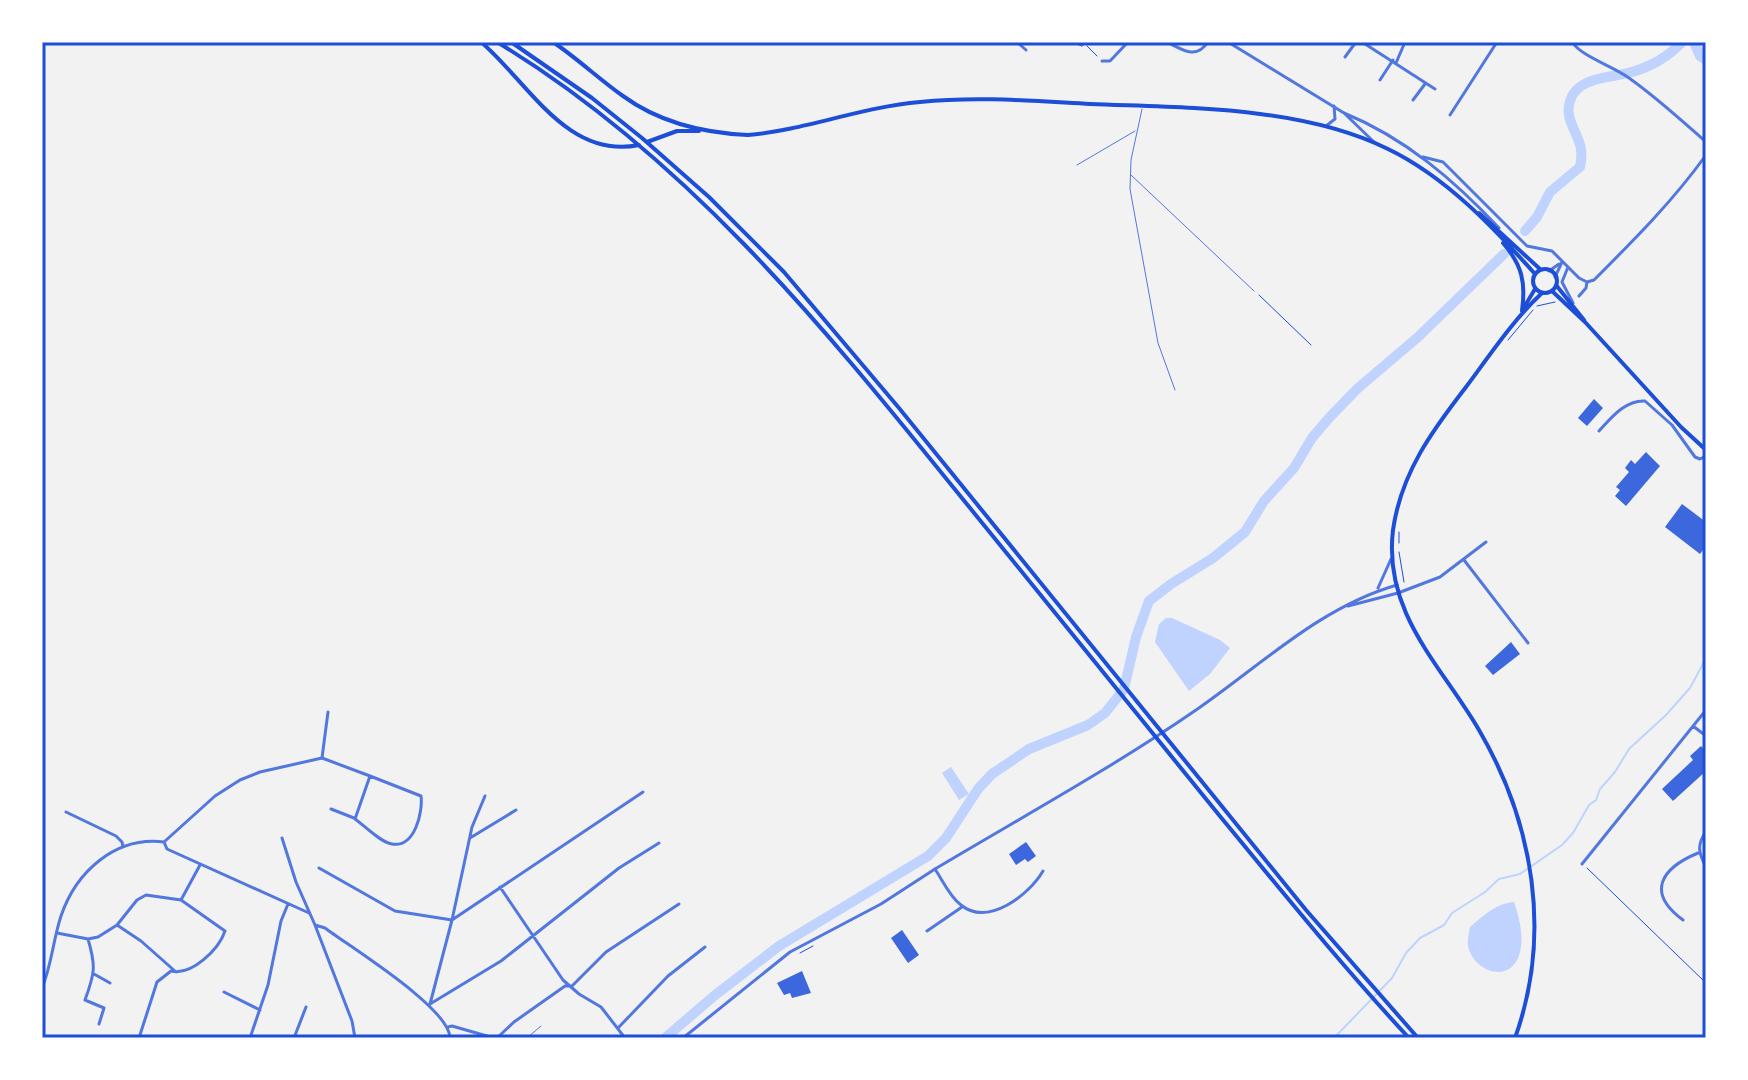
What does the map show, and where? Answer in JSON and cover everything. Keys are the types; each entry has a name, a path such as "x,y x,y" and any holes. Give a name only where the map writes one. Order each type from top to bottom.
{"main road":[{"path":"481,42 558,120 585,140 598,145 628,147 677,131 748,135 776,132 885,106 951,99 1142,106 1281,116 1325,126 1375,143 1452,191 1499,228 1541,270 1549,271 1585,322"},
{"path":"497,42 617,127 707,206 779,278 990,526 1368,983 1418,1038"},
{"path":"511,42 664,157 784,272 899,408 1205,798 1364,989 1409,1038"},
{"path":"553,42 623,97 665,119 699,131"},
{"path":"1452,191 1535,274"},
{"path":"1492,229 1522,268 1522,311"},
{"path":"1541,270 1535,274 1533,281 1535,288 1542,293"},
{"path":"1513,325 1542,293 1552,291 1556,285"},
{"path":"1515,1038 1535,946 1533,892 1527,849 1511,795 1497,762 1464,705 1415,635 1398,593 1393,531 1399,498 1419,452 1513,325 1535,288"},
{"path":"1552,291 1585,322 1706,453"}],"street":[{"path":"1017,42 1026,50"},
{"path":"1074,42 1082,45"},
{"path":"1102,61 1110,61 1128,42"},
{"path":"1167,42 1187,53 1195,53 1208,42"},
{"path":"1228,42 1423,157 1455,183 1499,228"},
{"path":"1345,57 1359,42 1435,89"},
{"path":"1380,80 1405,42"},
{"path":"1450,115 1497,42"},
{"path":"1572,42 1577,50 1628,77 1706,142"},
{"path":"1413,100 1426,83"},
{"path":"1325,126 1335,119 1334,106"},
{"path":"1344,113 1375,143"},
{"path":"1587,282 1594,280 1642,232 1678,193 1706,155"},
{"path":"1423,157 1443,162 1527,246 1552,251 1587,282"},
{"path":"1549,271 1562,262"},
{"path":"1555,277 1562,262"},
{"path":"1568,267 1562,282 1573,304"},
{"path":"1579,296 1587,282"},
{"path":"1599,431 1631,403 1645,401 1672,425 1695,457 1700,459 1706,453"},
{"path":"1340,609 1430,583 1486,542"},
{"path":"1375,591 1384,578 1393,553"},
{"path":"1464,560 1528,643"},
{"path":"683,1038 790,952 881,904 1141,746 1340,609 1375,591 1397,585"},
{"path":"1582,864 1706,710"},
{"path":"322,758 328,712"},
{"path":"1693,726 1706,736"},
{"path":"42,988 64,907 81,875 100,859 123,847 164,842 215,796 240,780 260,772 322,758 421,796 420,818 406,841 396,845 387,843 355,819 331,809"},
{"path":"355,819 370,776"},
{"path":"319,868 395,911 452,920 643,792"},
{"path":"430,1004 470,838 485,796"},
{"path":"470,838 516,810"},
{"path":"66,812 116,836 123,847"},
{"path":"1706,831 1698,844 1698,853 1706,867"},
{"path":"282,838 352,1021 355,1038"},
{"path":"164,842 167,849 309,913"},
{"path":"430,1004 501,961 592,888 659,843"},
{"path":"1683,920 1674,914 1664,898 1662,883 1666,871 1678,861 1698,853"},
{"path":"181,900 201,863"},
{"path":"935,869 962,907 983,914 999,910 1036,883 1043,871"},
{"path":"500,887 563,980 601,1007 625,1038"},
{"path":"57,933 88,939 98,937 117,925 137,900 146,895 181,900 225,931 222,941 212,952 178,973 171,971 157,982 139,1038"},
{"path":"250,1038 268,985 281,921 288,904"},
{"path":"448,1027 495,1038 565,986 572,986 606,952 679,904"},
{"path":"927,931 962,907"},
{"path":"117,925 178,973"},
{"path":"315,925 325,928 430,1004 448,1027 450,1038"},
{"path":"88,939 95,962 85,1000 104,1008 99,1024"},
{"path":"618,1028 668,976 705,947"},
{"path":"94,974 110,983"},
{"path":"224,992 260,1010"},
{"path":"294,1038 306,1007"}],"lane":[{"path":"1142,106 1129,173 1155,330 1175,390"},
{"path":"1077,165 1137,130"},
{"path":"1129,173 1254,291"},
{"path":"527,1038 541,1026"}],"path":[{"path":"1082,45 1089,46 1102,61"},
{"path":"1254,291 1311,345"},
{"path":"1504,344 1537,306 1554,304 1560,298"},
{"path":"1399,526 1400,568 1406,590"},
{"path":"1582,864 1706,983"}],"water":[{"path":"1166,618 1220,640 1230,648 1210,674 1189,691 1155,642 1159,624"},
{"path":"951,767 969,794 959,800 942,773"},
{"path":"1514,902 1521,933 1520,952 1509,969 1493,972 1478,963 1472,955 1468,944 1470,927 1496,907"}],"building":[{"path":"1594,399 1603,408 1587,426 1578,418"},
{"path":"1646,452 1660,466 1626,506 1615,496 1620,490 1616,487 1629,472 1625,468 1631,460 1635,464"},
{"path":"1682,504 1706,522 1706,546 1700,554 1665,527"},
{"path":"1511,642 1520,654 1493,675 1485,666"},
{"path":"1701,746 1706,751 1706,771 1673,801 1662,789 1693,760 1690,756"},
{"path":"1026,842 1036,856 1016,865 1009,854"},
{"path":"902,930 919,955 908,963 891,938"},
{"path":"802,971 811,993 792,998 790,993 784,995 777,983"}],"waterway":[{"path":"1525,231 1537,217 1550,192 1580,167 1581,149 1569,114 1574,93 1594,80 1650,65 1682,42"},
{"path":"1694,42 1700,56 1706,60"},
{"path":"665,1038 779,946 928,856 946,838 978,789 992,774 1029,749 1088,725 1105,713 1124,689 1136,637 1149,601 1213,558 1245,532 1264,501 1294,468 1328,419 1504,254"},
{"path":"1334,1038 1392,978 1406,953 1420,938 1444,925 1452,913 1499,879 1520,874 1562,845 1629,749 1690,688 1706,658"}]}
